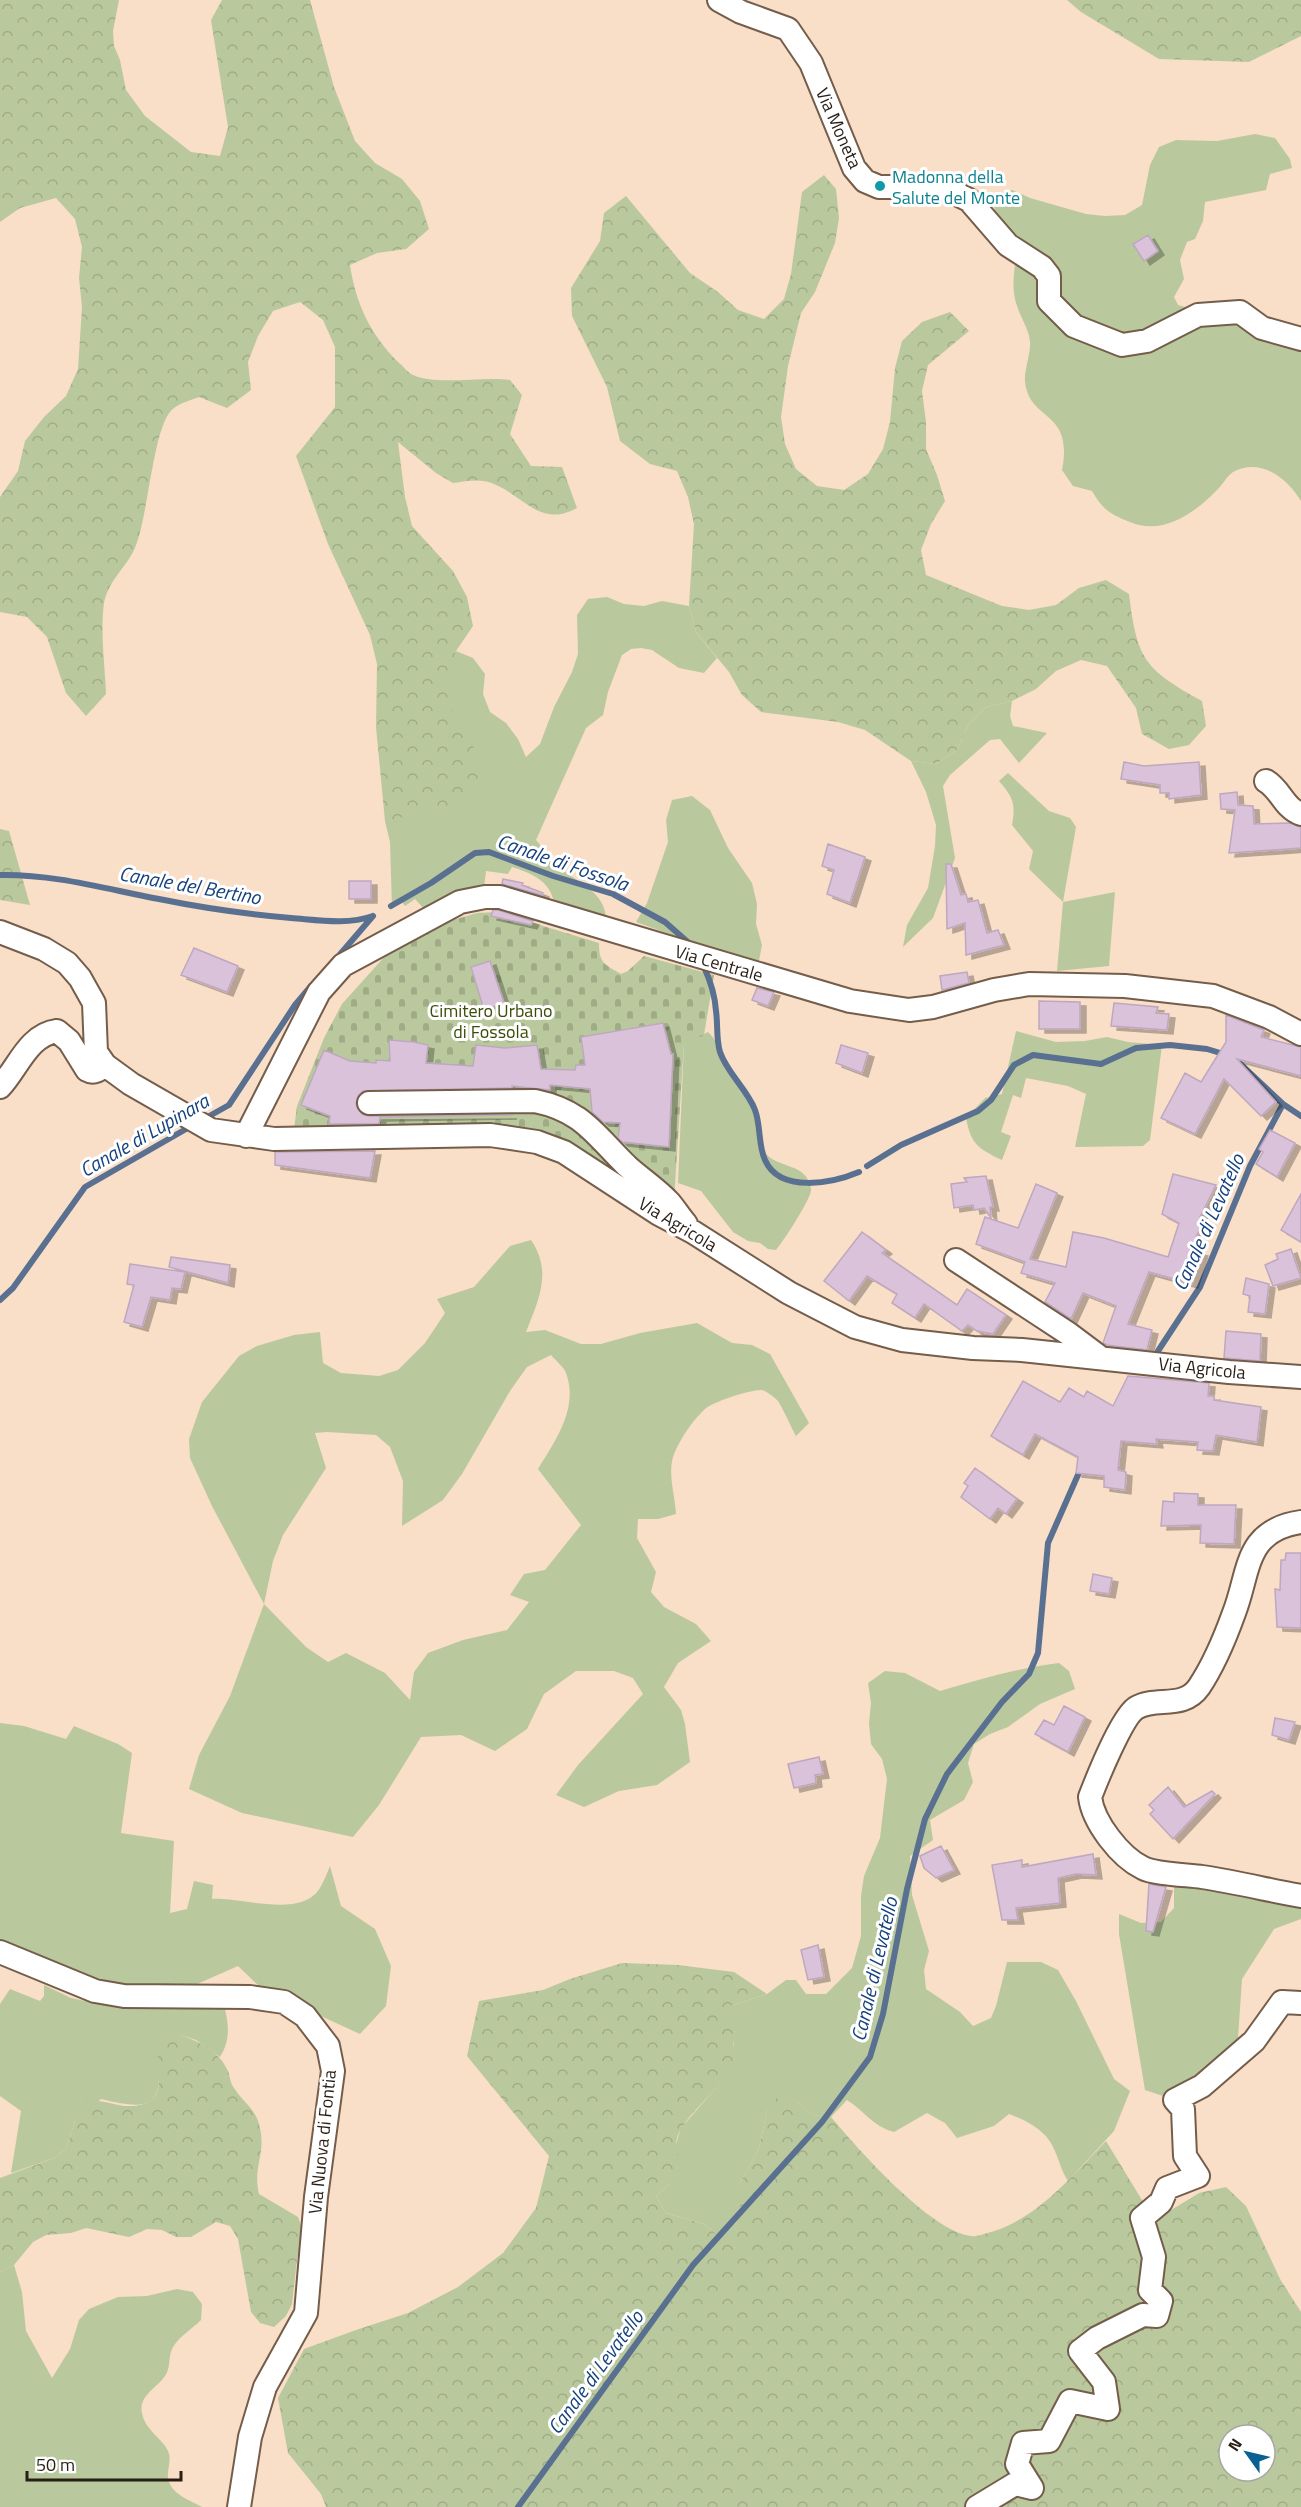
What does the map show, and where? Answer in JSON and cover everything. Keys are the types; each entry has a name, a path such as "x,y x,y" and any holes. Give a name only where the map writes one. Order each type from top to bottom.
{"street":[{"name":"Via Moneta","path":"718,0 741,12 788,29 811,63 854,168 865,181 879,187 942,187 969,200 1008,245 1042,267 1049,276 1049,301 1074,326 1122,345 1147,342 1198,315 1240,312 1262,328 1301,339"},
{"path":"1266,781 1276,787 1288,806 1301,814"},
{"name":"Via Centrale","path":"246,1136 319,992 343,965 460,902 485,897 500,897 850,1001 909,1010 933,1007 994,990 1029,984 1080,983 1172,990 1222,999 1269,1017 1301,1034"},
{"path":"0,932 44,949 67,963 80,978 94,1003 96,1052 105,1065 131,1084 211,1130 246,1136"},
{"path":"0,1087 33,1042 45,1033 57,1031 69,1041 87,1070 98,1071 105,1065"},
{"path":"369,1103 535,1101 557,1106 590,1127 669,1203 693,1232"},
{"name":"Via Agricola","path":"246,1136 274,1138 490,1135 537,1142 564,1152 659,1214 693,1232 789,1293 855,1328 902,1340 1301,1377"},
{"path":"956,1260 1060,1328 1102,1359"},
{"path":"1301,1522 1291,1523 1275,1531 1258,1544 1248,1559 1235,1612 1198,1688 1181,1701 1147,1704 1131,1712 1090,1797 1093,1810 1106,1834 1144,1869 1220,1880 1301,1896"},
{"name":"Via Nuova di Fontia","path":"0,1952 95,1991 124,1996 250,1997 284,2002 305,2016 327,2046 333,2071 316,2197 306,2313 265,2387 250,2437 239,2507"},
{"path":"977,2507 1015,2484 1032,2488 1017,2464 1023,2443 1049,2441 1070,2401 1108,2409 1104,2382 1080,2351 1097,2338 1143,2315 1158,2316 1161,2301 1150,2290 1154,2257 1142,2218 1161,2202 1167,2188 1198,2176 1185,2156 1183,2109 1175,2100 1202,2086 1254,2041 1282,2002 1301,2003"}],"green space":[{"path":"0,0 119,0 113,31 114,46 120,60 126,90 145,116 191,152 220,156 228,127 211,20 222,0 310,0 334,87 355,141 375,163 402,179 420,201 429,229 406,249 377,253 350,265 356,293 366,318 380,342 413,375 435,380 510,380 522,395 510,434 531,466 562,467 577,508 553,515 543,513 489,482 453,483 436,473 398,442 405,497 412,526 453,571 467,597 473,626 456,651 447,679 451,707 481,761 481,790 458,806 385,821 376,727 377,664 370,635 328,544 296,456 335,407 335,347 323,320 300,302 273,311 258,336 248,362 251,390 227,408 199,397 177,406 167,417 156,452 138,538 133,552 109,589 104,603 106,694 86,716 66,693 47,637 27,617 0,612 0,497 18,471 25,441 44,417 66,396 78,369 82,307 79,278 82,247 75,219 56,198 20,208 0,222"},
{"path":"1067,0 1301,0 1301,36 1249,62 1159,59 1081,12"},
{"path":"1255,134 1275,138 1290,159 1292,168 1270,174 1266,190 1205,202 1203,221 1195,239 1187,242 1180,260 1184,279 1174,297 1178,305 1242,323 1301,344 1301,501 1288,485 1272,472 1253,467 1243,468 1233,472 1209,498 1189,514 1166,524 1142,526 1108,511 1092,491 1073,486 1062,470 1064,450 1062,436 1057,426 1035,404 1025,382 1030,341 1015,299 1014,276 1018,246 995,214 993,194 1012,190 1030,198 1086,214 1125,215 1142,205 1150,165 1159,147 1176,140 1217,141"},
{"path":"824,175 836,189 839,218 835,243 815,292 801,313 788,366 781,417 785,444 796,469 817,486 844,490 868,474 883,449 890,422 895,368 902,341 922,322 950,312 969,331 928,365 922,391 926,422 926,449 945,501 931,524 921,550 926,575 1002,606 1029,610 1056,605 1079,588 1106,580 1129,594 1136,634 1147,660 1167,680 1202,701 1206,726 1189,745 1169,749 1142,734 1136,708 1107,666 1081,660 1056,671 1036,689 1012,701 986,707 968,725 957,750 936,764 911,761 865,730 838,722 761,712 742,695 729,672 696,632 689,606 694,524 688,497 677,471 650,464 620,441 607,387 572,316 571,288 600,241 604,213 626,196 690,273 718,292 738,310 764,319 784,299 791,274 802,192"},
{"path":"607,597 624,604 644,606 662,601 689,606 696,632 717,658 704,673 679,668 652,650 631,649 622,655 608,692 603,715 586,728 536,840 562,870 593,892 604,907 606,917 553,899 551,892 542,882 531,874 512,867 508,874 486,871 484,888 426,911 415,899 405,906 402,902 392,908 390,842 385,821 456,651 473,658 485,674 483,694 490,712 506,723 518,739 526,757 540,744 554,707 572,672 578,654 577,615 588,599"},
{"path":"1012,701 1010,716 1013,726 1047,733 1019,763 1000,739 990,740 950,775 943,786 955,858 933,918 903,947 907,925 928,888 936,825 926,792 911,761 936,764 957,750 968,725 986,707"},
{"path":"1008,773 1049,811 1070,818 1076,827 1063,902 1029,869 1033,851 1012,825 1014,812 1012,801 999,781"},
{"path":"692,796 710,810 728,848 752,883 757,904 756,924 762,945 758,966 636,922 647,903 668,842 666,820 672,800"},
{"path":"0,829 9,831 30,905 0,900"},
{"path":"1115,892 1109,966 1057,971 1063,902"},
{"name":"Cimitero Urbano di Fossola","path":"497,912 599,943 601,959 621,974 628,971 644,956 714,975 704,1035 684,1044 674,1200 662,1208 559,1140 294,1129 297,1106 324,1038 342,1004 386,955 453,920 477,913"},
{"path":"1016,1031 1056,1042 1085,1041 1107,1037 1128,1042 1162,1045 1150,1140 1143,1146 1075,1147 1086,1094 1068,1086 1026,1078 1021,1098 1013,1095 1001,1132 1011,1136 1002,1160 977,1145 970,1134 966,1118 985,1098 1002,1094"},
{"path":"708,1032 717,1043 733,1080 755,1103 758,1113 759,1140 764,1151 769,1157 804,1174 811,1189 791,1229 776,1250 748,1241 733,1232 701,1191 678,1183 684,1043"},
{"path":"531,1240 538,1252 541,1264 539,1298 526,1332 545,1330 581,1344 601,1344 640,1333 697,1323 732,1343 752,1345 770,1354 809,1423 796,1436 779,1402 762,1390 741,1394 709,1406 700,1413 674,1454 671,1476 676,1514 658,1519 638,1519 637,1538 656,1572 651,1592 664,1607 696,1624 711,1641 678,1663 664,1687 681,1710 690,1762 657,1785 619,1791 584,1807 556,1795 578,1765 643,1694 633,1678 614,1671 576,1671 544,1694 527,1729 495,1751 461,1735 421,1737 379,1805 353,1837 242,1813 189,1789 199,1755 230,1696 264,1604 212,1506 190,1458 189,1439 202,1402 239,1356 257,1346 294,1335 320,1332 323,1363 341,1373 379,1376 398,1370 425,1343 445,1313 437,1299 474,1287 510,1246","holes":["551,1355 565,1371 570,1399 567,1411 558,1436 538,1469 581,1525 545,1570 524,1574 510,1595 529,1602 507,1630 463,1640 428,1653 414,1672 410,1700 385,1673 346,1653 328,1662 306,1647 264,1604 273,1561 283,1535 326,1468 315,1433 376,1435 390,1447 403,1481 402,1526 443,1500 462,1474 510,1391 527,1367"]},
{"path":"1059,1663 1069,1671 1075,1689 1040,1704 1008,1727 974,1744 968,1763 973,1782 964,1800 930,1820 933,1840 910,1856 912,1895 929,1951 924,1970 926,1989 960,2012 973,2026 991,2018 1007,1962 1041,1962 1058,1970 1076,2001 1114,2079 1130,2091 1114,2131 1068,2181 1051,2142 1046,2136 1029,2123 1009,2114 994,2126 957,2138 945,2123 927,2113 894,2132 874,2122 847,2100 831,2117 812,2115 797,2101 767,2110 759,2149 740,2183 740,2203 736,2223 719,2236 704,2224 666,2213 656,2196 671,2183 675,2147 681,2128 721,2082 734,2045 730,2026 731,2006 767,1994 786,1980 796,1980 806,1994 826,1994 852,1968 861,1936 861,1896 864,1876 880,1838 887,1779 882,1759 871,1744 869,1723 871,1703 868,1683 885,1671 905,1673 940,1691 984,1678"},
{"path":"0,1723 24,1726 66,1739 74,1726 118,1744 132,1753 121,1833 174,1841 170,1913 187,1909 194,1881 213,1885 212,1899 285,1905 299,1903 311,1897 320,1888 330,1866 341,1906 375,1929 391,1966 386,2006 360,2034 323,2017 292,1996 262,1989 238,1966 188,1988 94,1986 0,1943"},
{"path":"1174,1879 1301,1904 1301,1919 1274,1929 1242,1979 1238,2038 1229,2056 1181,2088 1163,2096 1145,2090 1119,1934 1119,1914 1141,1923 1161,1922 1174,1908"},
{"path":"622,1963 678,1965 734,1972 767,1994 731,2006 734,2052 732,2065 727,2075 682,2128 676,2149 683,2166 671,2183 656,2196 666,2213 704,2224 719,2236 736,2223 740,2203 740,2183 759,2149 767,2110 779,2095 797,2101 812,2115 831,2117 876,2167 916,2205 954,2231 971,2236 1002,2228 1036,2209 1106,2141 1145,2205 1158,2218 1199,2193 1226,2187 1246,2206 1280,2279 1301,2312 1301,2507 326,2507 321,2494 288,2453 278,2398 304,2349 408,2313 458,2287 503,2253 536,2208 549,2156 467,2056 479,2001 543,1990"},
{"path":"44,1985 71,1998 113,2007 225,2009 228,2028 226,2045 220,2057 196,2040 181,2035 158,2051 159,2083 151,2100 144,2104 133,2105 101,2099 75,2121 66,2149 54,2158 11,2173 21,2111 0,2096 0,2004 10,1989 40,2001 44,1996"},
{"path":"181,2035 208,2048 224,2064 233,2086 254,2113 259,2126 262,2142 257,2177 259,2194 298,2217 303,2231 292,2304 286,2316 274,2327 260,2323 251,2312 238,2239 230,2226 216,2222 191,2237 176,2237 162,2230 147,2229 129,2237 86,2228 71,2233 46,2235 33,2242 14,2265 0,2272 0,2178 54,2158 66,2149 75,2121 87,2101 132,2106 151,2100 158,2088 160,2047 166,2037"},
{"path":"14,2265 22,2292 26,2331 52,2378 70,2349 79,2320 89,2309 118,2297 147,2296 177,2289 193,2292 202,2304 201,2320 174,2345 167,2373 145,2397 142,2413 150,2429 168,2451 170,2458 168,2478 173,2489 202,2507 0,2507 0,2272"}],"building":[{"path":"1148,235 1158,251 1144,261 1133,244"},
{"path":"1124,762 1144,766 1199,762 1201,795 1169,799 1169,793 1160,793 1160,785 1121,779"},
{"path":"1237,792 1238,805 1253,806 1254,824 1290,823 1301,827 1301,848 1229,853 1235,810 1221,809 1220,794"},
{"path":"828,844 865,857 850,903 827,894 834,870 822,866"},
{"path":"946,864 951,864 961,895 966,894 968,902 978,900 987,933 998,930 1004,945 966,955 965,923 947,929"},
{"path":"503,879 523,883 522,885 543,893 542,895 502,884"},
{"path":"349,881 371,881 371,899 349,899"},
{"path":"493,910 533,921 531,925 491,916"},
{"path":"194,948 238,966 227,992 181,975"},
{"path":"490,961 504,1003 484,1010 471,967"},
{"path":"967,972 969,983 942,990 940,976"},
{"path":"757,988 774,992 768,1006 752,1000"},
{"path":"1039,1001 1080,1002 1080,1029 1039,1029"},
{"path":"1114,1003 1158,1007 1156,1013 1169,1014 1167,1030 1111,1026"},
{"path":"1226,1015 1264,1030 1261,1037 1301,1047 1301,1076 1237,1059 1276,1102 1261,1116 1224,1079 1195,1134 1161,1118 1185,1073 1201,1082 1226,1042"},
{"path":"663,1023 671,1054 673,1054 669,1147 622,1142 618,1138 620,1123 603,1122 592,1112 590,1089 550,1085 550,1090 512,1086 512,1088 363,1091 358,1096 356,1104 362,1114 369,1116 511,1115 380,1117 379,1124 329,1124 330,1116 301,1105 324,1050 350,1061 376,1063 376,1060 390,1061 389,1040 414,1042 428,1045 426,1063 473,1066 476,1045 505,1048 537,1045 541,1069 575,1070 576,1065 585,1065 581,1037"},
{"path":"841,1045 868,1053 862,1073 836,1063"},
{"path":"1270,1130 1295,1143 1277,1177 1256,1164 1263,1152 1259,1149"},
{"path":"375,1151 370,1178 275,1165 275,1152"},
{"path":"1173,1174 1216,1185 1200,1217 1205,1219 1190,1249 1202,1252 1192,1284 1149,1272 1128,1324 1152,1330 1147,1350 1103,1343 1116,1306 1083,1293 1071,1319 1045,1302 1055,1283 1021,1273 1025,1262 976,1244 985,1217 1018,1228 1036,1184 1057,1193 1030,1259 1066,1267 1073,1232 1104,1238 1168,1257 1179,1223 1162,1214"},
{"path":"986,1176 993,1207 990,1207 991,1218 984,1208 974,1210 973,1205 954,1208 951,1184 967,1182 964,1178"},
{"path":"1301,1194 1301,1242 1281,1230"},
{"path":"862,1232 886,1250 882,1253 957,1305 967,1289 1006,1315 993,1334 977,1331 968,1325 962,1331 924,1304 915,1318 892,1303 897,1294 867,1276 849,1301 824,1281"},
{"path":"1291,1249 1301,1278 1273,1286 1265,1265 1278,1259 1276,1254"},
{"path":"171,1257 230,1265 228,1283 169,1267"},
{"path":"130,1264 185,1272 181,1289 172,1288 170,1300 151,1297 142,1327 124,1322 134,1285 127,1284"},
{"path":"1246,1278 1269,1284 1265,1314 1248,1312 1250,1296 1243,1294"},
{"path":"1226,1331 1261,1334 1260,1361 1224,1358"},
{"path":"1128,1376 1209,1383 1208,1396 1214,1396 1214,1400 1261,1407 1257,1442 1216,1435 1213,1451 1197,1450 1198,1442 1156,1439 1157,1444 1121,1441 1118,1470 1126,1472 1125,1490 1104,1487 1104,1476 1076,1473 1078,1457 1035,1434 1023,1455 991,1436 1023,1381 1060,1402 1069,1388 1084,1397 1087,1391 1113,1406"},
{"path":"975,1468 1017,1499 1006,1514 998,1508 990,1519 961,1497 968,1486 964,1483"},
{"path":"1174,1493 1198,1494 1198,1505 1236,1505 1234,1544 1200,1543 1201,1525 1161,1526 1163,1501 1174,1502"},
{"path":"1286,1553 1301,1553 1301,1628 1277,1627 1275,1589 1280,1590 1281,1560 1285,1560"},
{"path":"1093,1574 1112,1578 1109,1594 1090,1591"},
{"path":"1064,1706 1085,1717 1068,1752 1035,1734 1044,1720 1054,1725"},
{"path":"1275,1718 1295,1722 1289,1740 1272,1735"},
{"path":"819,1757 823,1774 815,1775 816,1783 794,1788 788,1764"},
{"path":"1168,1787 1184,1807 1212,1791 1215,1794 1173,1839 1150,1814 1154,1810 1149,1805"},
{"path":"941,1846 954,1870 936,1878 924,1868 920,1856"},
{"path":"1093,1854 1096,1875 1076,1874 1058,1878 1060,1903 1016,1908 1018,1920 1002,1920 992,1865 1022,1860 1022,1867"},
{"path":"1149,1884 1166,1887 1153,1932 1146,1931"},
{"path":"818,1945 824,1977 808,1980 801,1950"}],"waterway":[{"name":"Canale di Fossola","path":"391,906 431,883 475,853 489,852 553,876 613,894 665,922 690,944"},
{"name":"Canale del Bertino","path":"0,875 20,875 80,883 192,905 258,915 332,921 373,916"},
{"name":"Canale di Lupinara","path":"336,959 373,916"},
{"name":"Canale di Fossola","path":"704,967 715,1000 720,1052 755,1110 763,1154 772,1171 782,1178 808,1183 835,1180 859,1172"},
{"name":"Canale di Lupinara","path":"204,1119 229,1105 295,1005 311,986"},
{"name":"Canale di Fossola","path":"867,1166 901,1145 978,1111 991,1100 1014,1065 1033,1055 1101,1064 1136,1048 1170,1045 1207,1049 1227,1055"},
{"name":"Canale di Fossola","path":"1236,1060 1283,1104 1301,1116"},
{"name":"Canale di Levatello","path":"1158,1351 1200,1287 1250,1166 1283,1104"},
{"name":"Canale di Lupinara","path":"0,1300 13,1288 85,1187 193,1125"},
{"name":"Canale di Levatello","path":"518,2507 693,2265 822,2122 870,2057 883,2014 907,1889 925,1819 947,1774 1002,1702 1029,1674 1038,1653 1048,1543 1081,1468"}],"place":[{"name":"Madonna della Salute del Monte","path":"880,186"}]}
